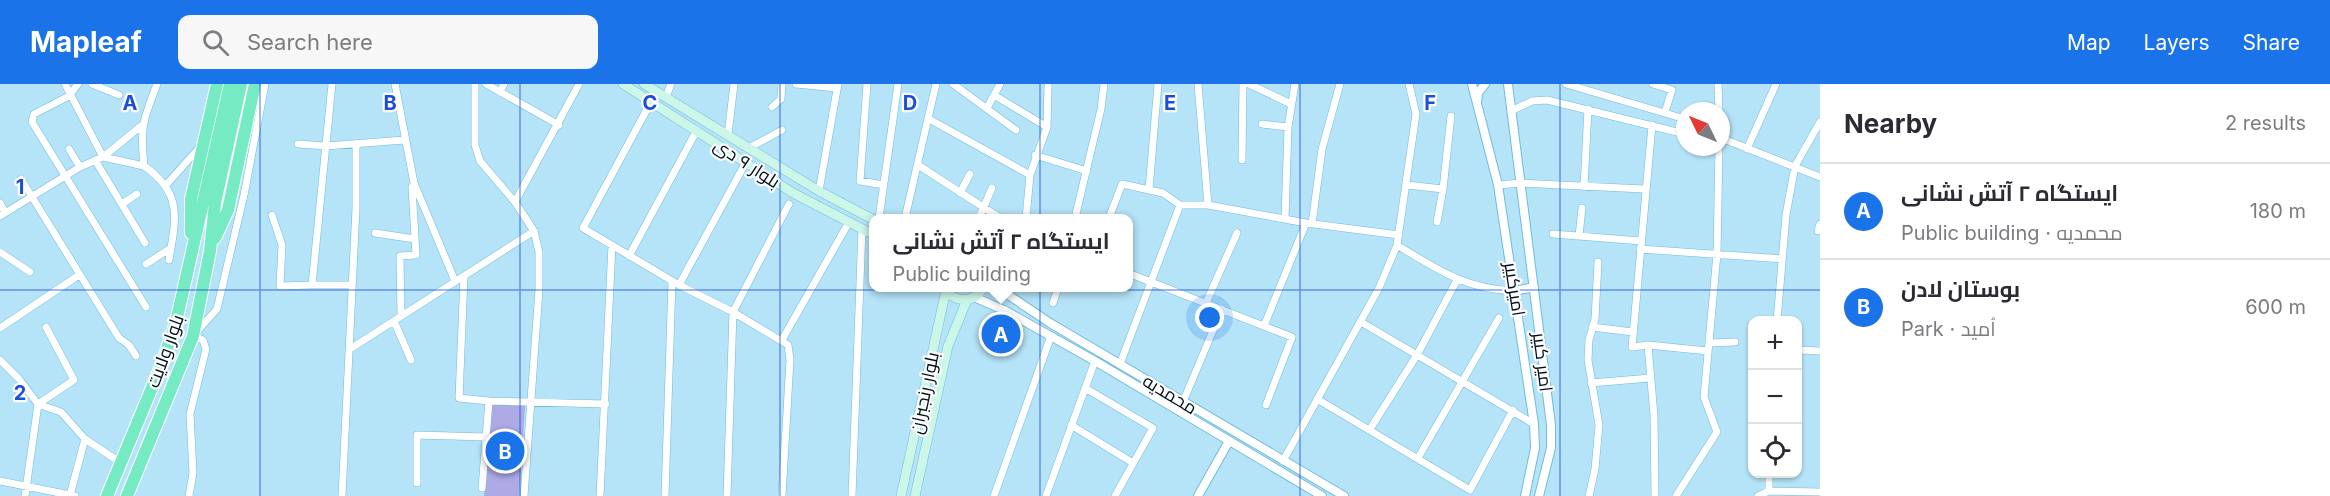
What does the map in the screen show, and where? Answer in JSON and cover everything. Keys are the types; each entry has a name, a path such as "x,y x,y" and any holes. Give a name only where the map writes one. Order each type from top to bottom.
{"highway":[{"path":"192,248 191,199 217,84"},
{"path":"210,202 230,84"},
{"path":"210,202 241,84"},
{"path":"210,251 228,210 255,84"},
{"name":"بلوار ولایت","path":"107,496 172,333 184,294 192,248 210,202"},
{"name":"بلوار ولایت","path":"127,496 193,336 210,251 210,202"}],"main road":[{"name":"بلوار ۹ دی","path":"623,84 652,100 793,193 869,233"},
{"name":"بلوار ۹ دی","path":"644,84 819,191 869,218"},
{"name":"بلوار رنجبران","path":"901,496 944,292"},
{"path":"948,292 955,298 971,298 978,292"},
{"name":"بلوار رنجبران","path":"915,496 949,339 971,298"}],"street":[{"path":"65,84 69,96 103,158"},
{"path":"78,84 69,96 34,114 32,122 146,307"},
{"path":"92,84 119,96"},
{"path":"144,166 141,126 157,84"},
{"path":"189,496 193,473 190,414 206,349 203,340 193,336 217,309 244,195 266,84"},
{"path":"312,285 332,84"},
{"path":"395,84 404,140 420,201 455,281"},
{"path":"476,84 475,145 480,161 514,202 534,231 539,252 524,496"},
{"path":"486,84 559,126"},
{"path":"500,92 504,84"},
{"path":"514,202 559,126 579,84"},
{"path":"666,97 671,84"},
{"path":"728,135 734,84"},
{"path":"772,107 781,99 782,84"},
{"path":"796,84 838,86 819,191"},
{"path":"867,84 860,181 884,185"},
{"path":"880,214 898,84"},
{"path":"906,214 936,84"},
{"path":"953,84 1016,130"},
{"path":"987,108 1000,84"},
{"path":"1026,214 1030,175 1035,155 1047,127 1048,84"},
{"path":"1076,214 1104,84"},
{"path":"1149,189 1158,84"},
{"path":"1198,84 1208,205"},
{"path":"1242,160 1243,84"},
{"path":"1249,84 1291,104"},
{"path":"1284,218 1288,127 1295,84"},
{"path":"1264,326 1309,223 1322,149 1340,84"},
{"path":"1283,461 1390,267 1399,235 1416,114 1409,84"},
{"name":"امیرکبیر","path":"1472,84 1498,185 1534,424 1535,448 1525,496"},
{"path":"1477,107 1478,93 1485,84"},
{"path":"1503,84 1509,88"},
{"path":"1566,84 1676,116"},
{"path":"1653,84 1672,90 1665,112"},
{"path":"1718,84 1719,102"},
{"path":"1747,149 1776,84"},
{"name":"امیر کبیر","path":"1509,88 1551,436 1548,465 1539,496"},
{"path":"994,95 1047,127"},
{"path":"1513,110 1542,99 1588,108 1676,132"},
{"path":"652,100 583,228 675,283 733,312 788,345 790,360 782,496"},
{"path":"1584,187 1588,108"},
{"path":"1437,222 1451,116"},
{"path":"929,119 1030,175"},
{"path":"1777,316 1786,216 1795,166 1820,122"},
{"path":"1262,124 1288,127"},
{"path":"1652,125 1644,189 1632,347 1648,345 1709,347 1735,342"},
{"path":"103,158 141,126"},
{"path":"629,256 697,130"},
{"path":"748,148 782,130"},
{"path":"298,144 326,146 404,140"},
{"path":"1730,142 1820,177"},
{"path":"166,185 204,143"},
{"path":"342,496 356,208 356,144"},
{"path":"69,149 80,167"},
{"path":"1035,155 1087,171"},
{"path":"1676,496 1717,432 1704,397 1717,254 1719,156"},
{"path":"0,203 3,214 95,160 103,158 144,166 166,185 173,200 176,217 169,260"},
{"path":"95,160 145,243"},
{"path":"665,496 675,283 746,162"},
{"path":"918,165 991,214"},
{"path":"401,316 400,256 417,255 411,166"},
{"path":"960,193 970,174"},
{"path":"21,179 33,195 79,275 119,338 129,345 136,356"},
{"path":"1498,185 1521,183 1644,189"},
{"path":"1110,214 1122,184 1163,193 1180,205 1208,205 1309,223 1399,235"},
{"path":"1407,185 1443,189"},
{"path":"981,214 992,188"},
{"path":"122,204 137,194"},
{"path":"727,496 733,312 789,204"},
{"path":"1119,364 1180,205"},
{"path":"1579,236 1582,208"},
{"path":"272,215 282,245 280,286 351,285"},
{"path":"782,340 849,222"},
{"path":"852,496 862,229"},
{"path":"350,348 534,231"},
{"path":"375,233 415,239"},
{"path":"1206,303 1237,233"},
{"path":"1553,234 1717,254 1782,259"},
{"path":"600,496 612,245"},
{"path":"1397,245 1456,280 1486,289 1515,291 1534,287"},
{"path":"146,264 171,248"},
{"path":"0,252 30,272"},
{"path":"1588,496 1595,469 1599,425 1588,360 1598,262"},
{"path":"0,328 79,275"},
{"path":"1133,275 1292,337 1266,405"},
{"path":"464,276 459,398 530,403 606,404"},
{"path":"1370,429 1417,355 1456,280"},
{"name":"محمدیه","path":"1004,292 1050,323 1344,496"},
{"path":"1053,303 1057,292"},
{"name":"محمدیه","path":"971,298 990,303 1051,336 1322,496"},
{"path":"1183,402 1222,309"},
{"path":"1418,458 1499,318"},
{"path":"394,321 411,360"},
{"path":"1361,322 1463,380 1534,424"},
{"path":"25,496 38,405 74,380 46,327"},
{"path":"1593,327 1633,332"},
{"path":"994,496 1051,336"},
{"path":"1648,345 1655,496"},
{"path":"1802,350 1820,351"},
{"path":"0,360 19,379 38,405 61,412 85,439 121,463"},
{"path":"1046,496 1095,361"},
{"path":"1591,382 1650,378"},
{"path":"1085,388 1153,428 1115,496"},
{"path":"1317,399 1470,490 1513,410"},
{"path":"482,488 489,400"},
{"path":"1071,425 1133,463"},
{"path":"417,483 417,435 486,437"},
{"path":"0,481 73,496 85,439"},
{"path":"1198,496 1229,441"},
{"path":"1768,491 1769,478"},
{"path":"1758,496 1768,491 1820,492"}],"shaded area":[{"path":"491,404 525,406 519,496 484,496"}],"place":[{"name":"ایستگاه ۲ آتش نشانی","path":"1001,334"},
{"name":"بوستان لادن","path":"505,451"}]}
